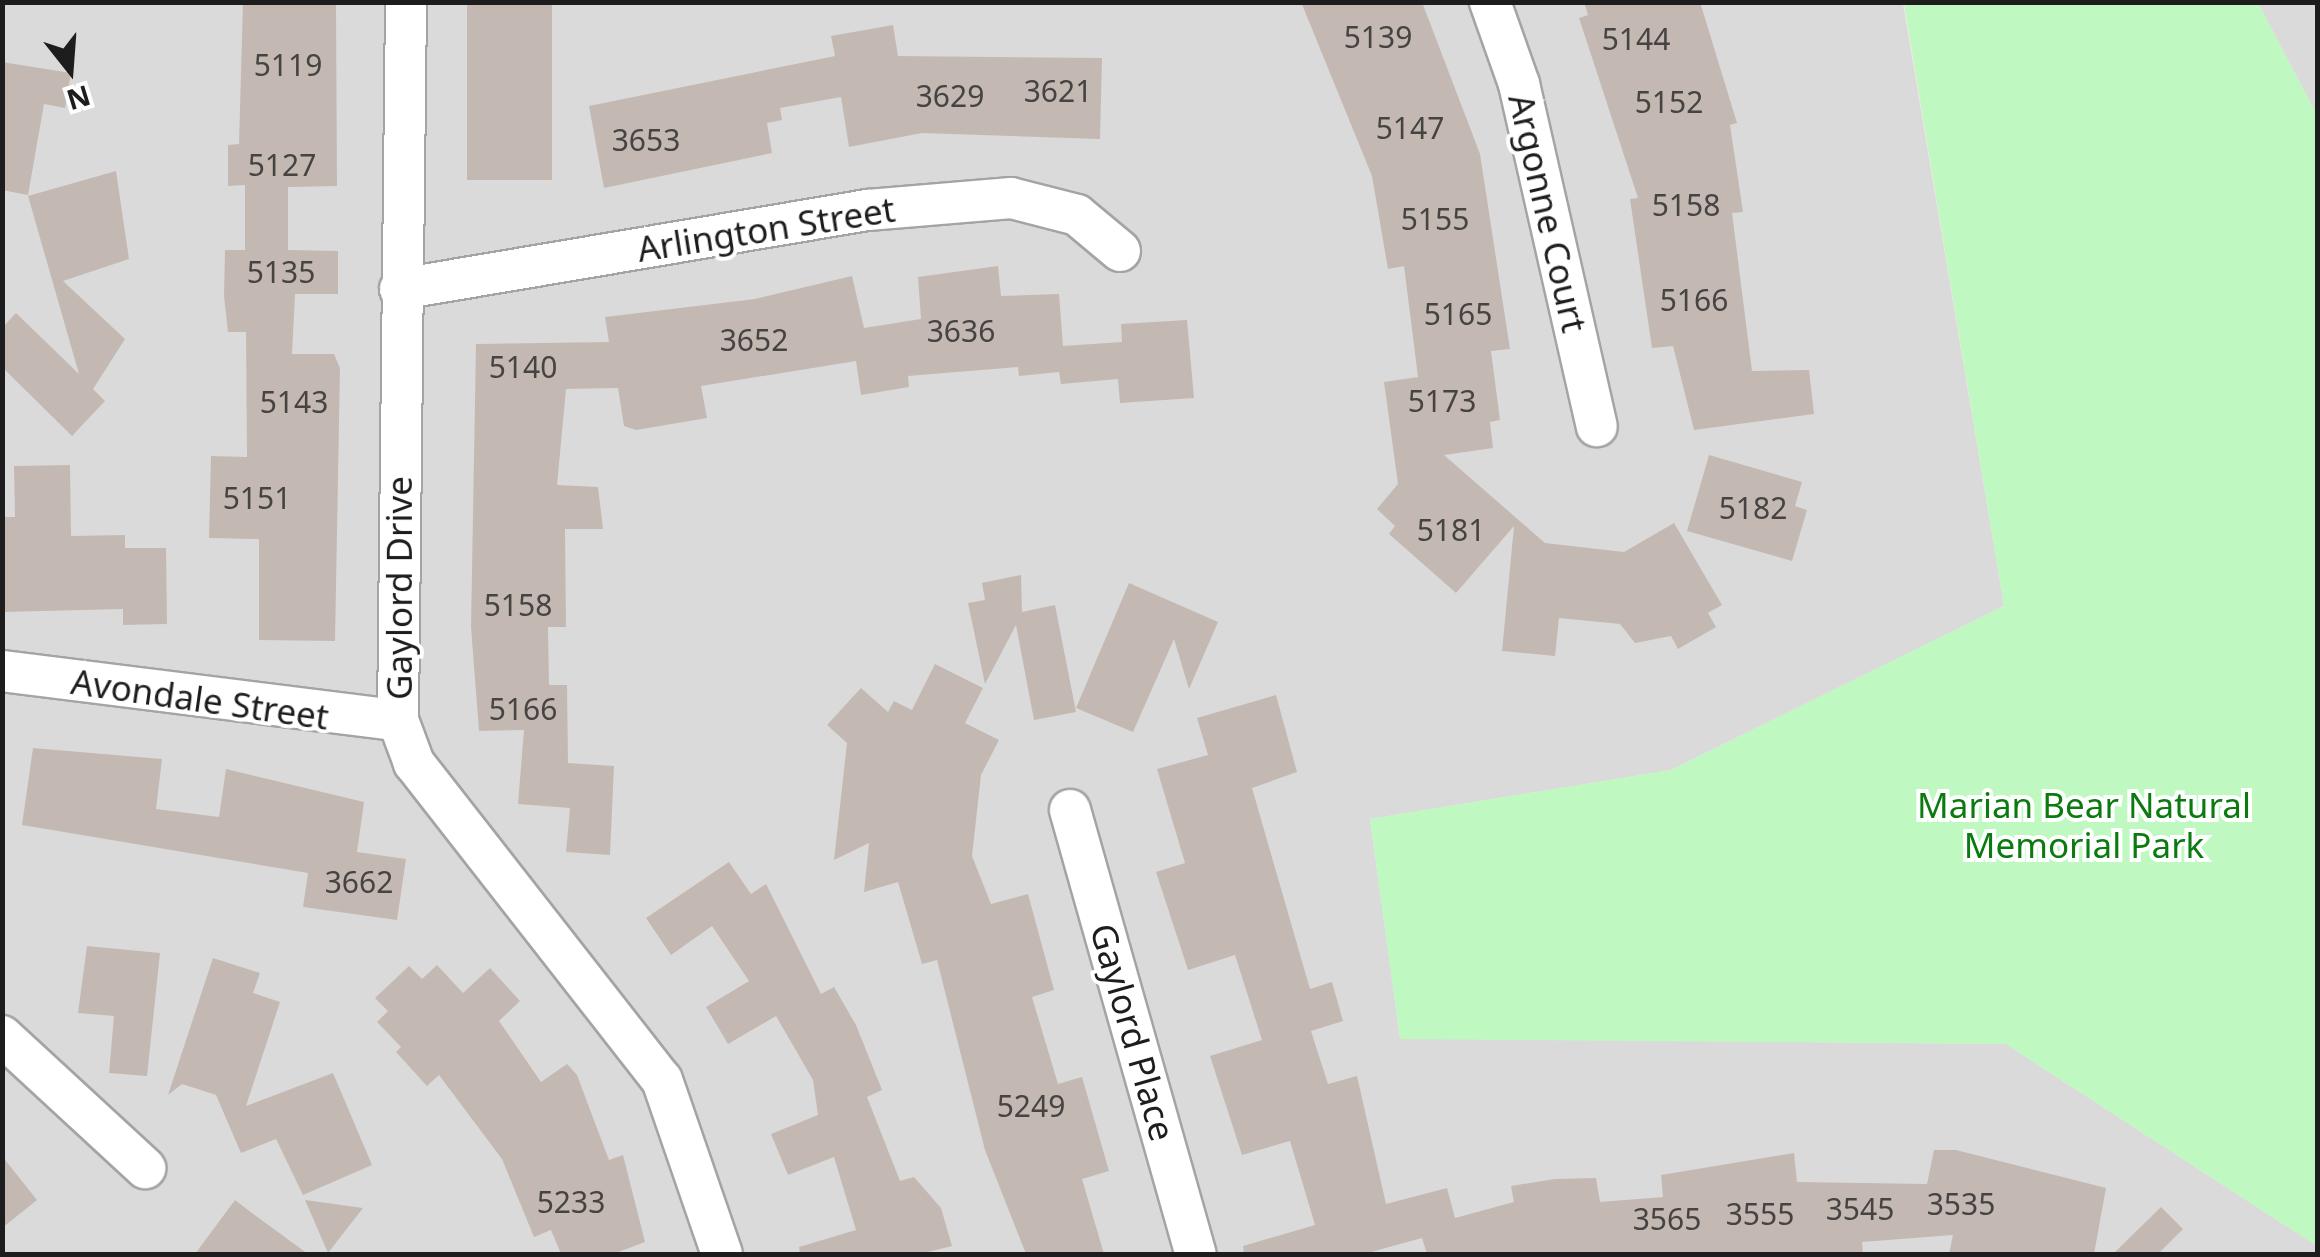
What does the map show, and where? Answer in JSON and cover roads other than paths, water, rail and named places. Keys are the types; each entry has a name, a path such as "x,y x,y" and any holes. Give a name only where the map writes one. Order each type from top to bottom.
{"street":[{"name":"Gaylord Drive","path":"406,2 398,720 414,763 662,1080 722,1254"},
{"name":"Argonne Court","path":"1490,2 1519,84 1596,426"},
{"name":"Arlington Street","path":"400,289 868,210 1012,198 1077,215 1120,251"},
{"name":"Avondale Street","path":"2,671 398,720"},
{"name":"Gaylord Place","path":"1070,810 1196,1254"},
{"path":"2,1036 145,1168"}],"park label":[{"name":"Marian Bear Natural Memorial Park","path":"2084,825"}]}
